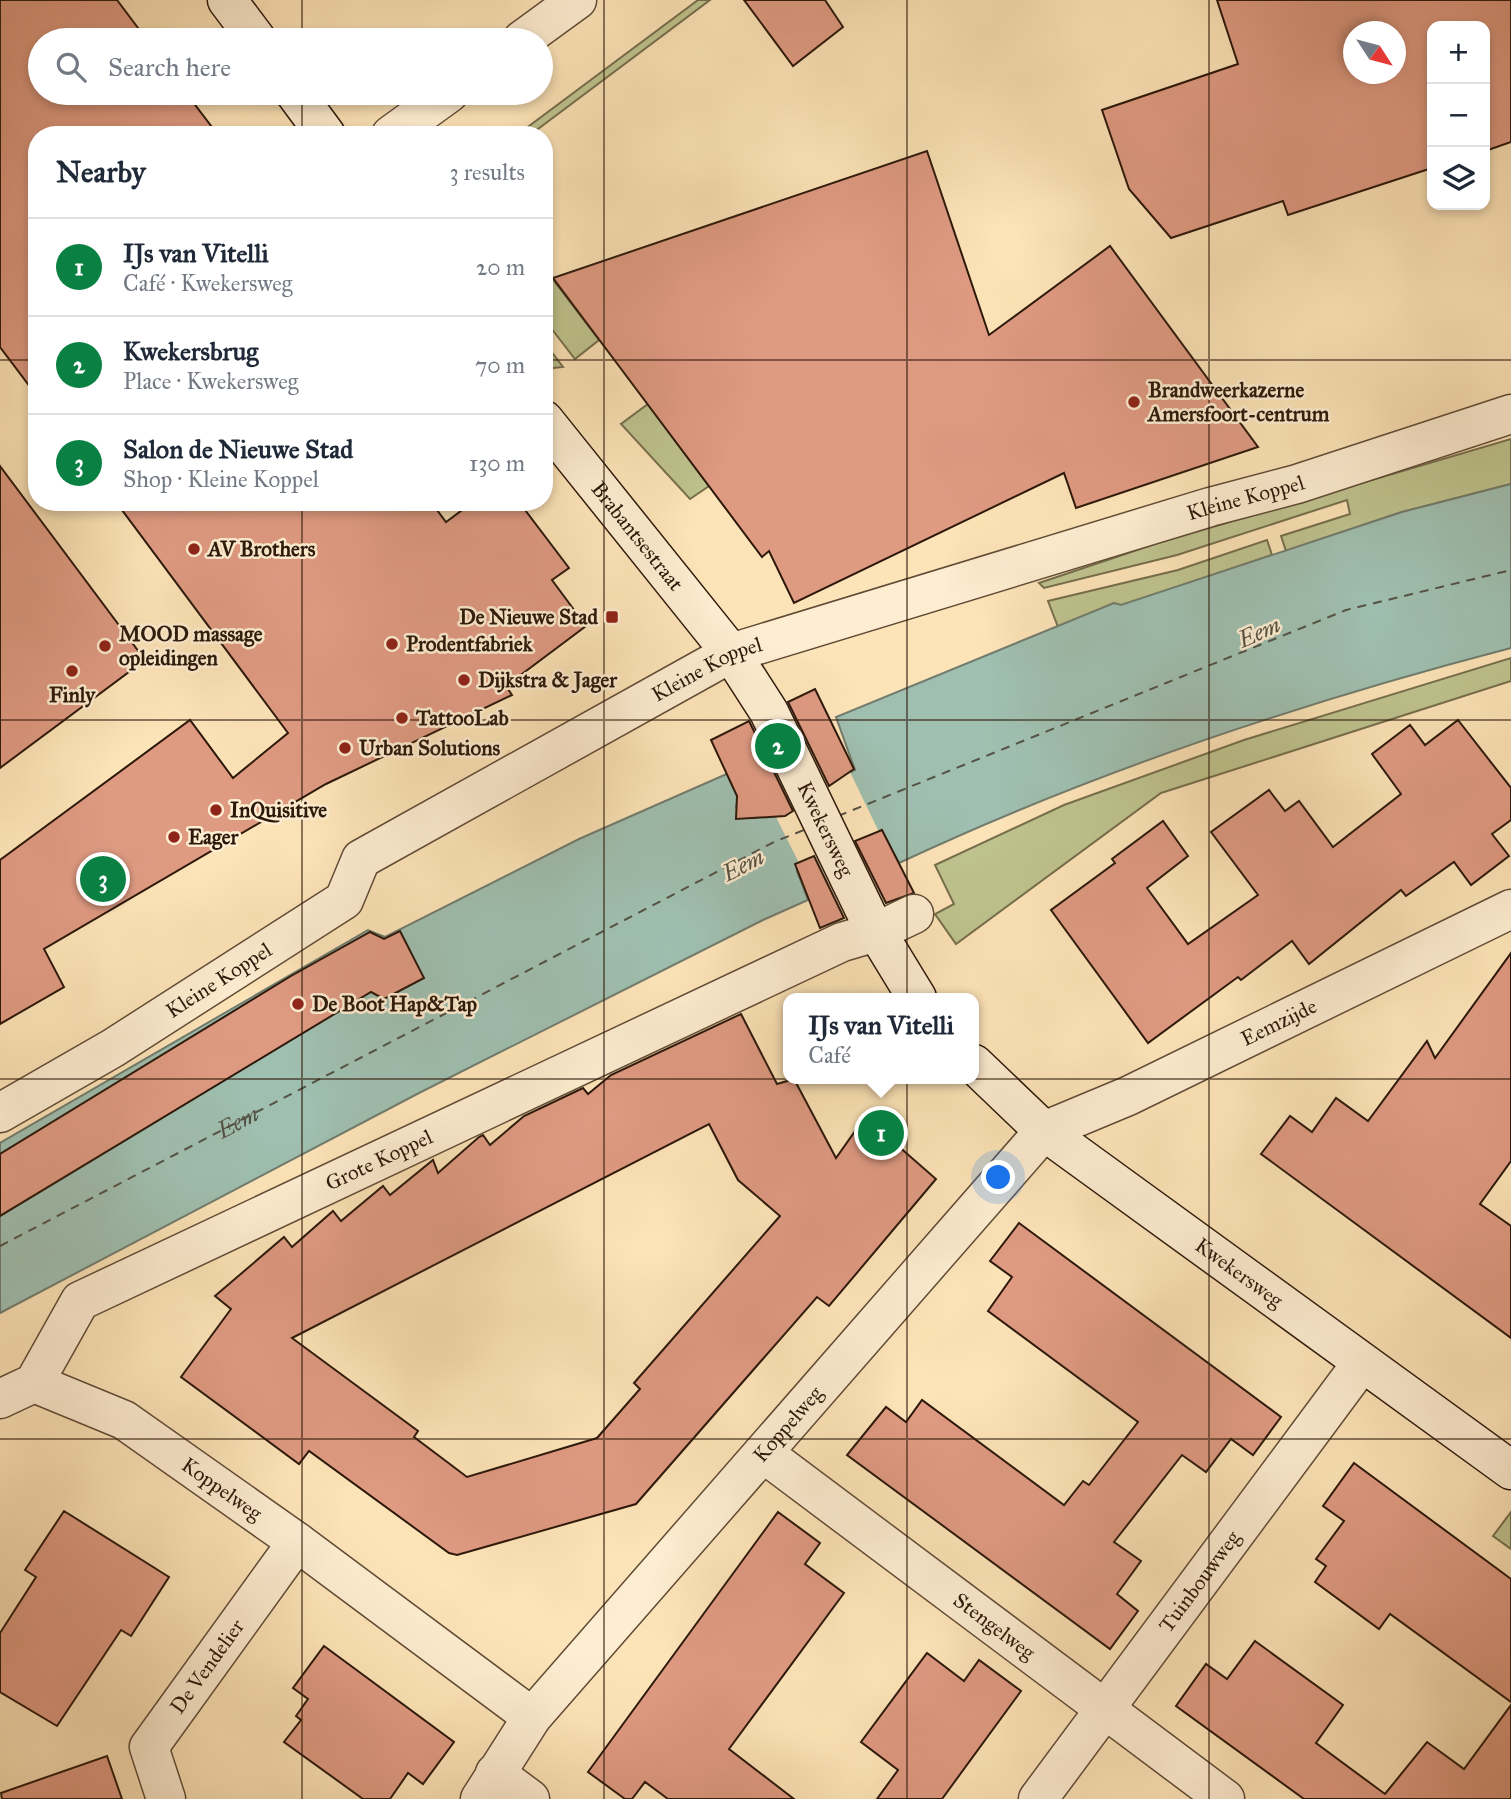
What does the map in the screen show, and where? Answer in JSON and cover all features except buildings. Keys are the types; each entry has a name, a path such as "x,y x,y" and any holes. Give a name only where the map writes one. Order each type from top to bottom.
{"street":[{"path":"227,0 248,28"},
{"path":"538,28 577,0"},
{"path":"304,105 319,126"},
{"path":"403,126 432,105"},
{"name":"Kleine Koppel","path":"0,1113 113,1048 344,900 361,859 731,653 1210,507 1297,484 1511,414"},
{"name":"Brabantsestraat","path":"553,431 731,653"},
{"name":"Kwekersweg","path":"731,653 769,712 873,926 914,993"},
{"path":"873,926 914,914"},
{"name":"Eemzijde","path":"1044,1131 1128,1096 1507,916"},
{"name":"Grote Koppel","path":"34,1383 80,1301 873,926"},
{"name":"Kwekersweg","path":"979,1069 1044,1131 1361,1364 1511,1470"},
{"name":"Koppelweg","path":"487,1786 532,1717 1044,1131"},
{"name":"Tuinbouwweg","path":"1038,1799 1361,1364"},
{"path":"0,1399 34,1383"},
{"name":"Koppelweg","path":"34,1383 124,1420 297,1542 532,1717"},
{"name":"Stengelweg","path":"762,1453 1225,1799"},
{"name":"De Vendelier","path":"166,1799 149,1747 297,1542"},
{"path":"487,1786 530,1799"}],"green space":[{"path":"698,0 710,0 542,126 529,126"},
{"path":"553,280 599,340 575,359 553,331"},
{"path":"553,354 563,367 553,368"},
{"path":"648,404 709,486 690,499 621,424"},
{"path":"1511,439 1511,484 1402,512 1286,551 1281,536 1350,514 1347,500 1177,555 1044,588 1039,583 1155,544"},
{"path":"1267,540 1272,555 1121,606 1114,603 1058,627 1048,601 1178,570"},
{"path":"1511,658 1511,681 1161,793 956,944 935,914 954,904 935,865 1064,805 1244,740"},
{"path":"1511,1512 1511,1549 1493,1536"}],"water":[{"name":"Eem","path":"1511,484 1511,648 1278,716 1123,769 899,863 881,830 797,871 808,900 421,1092 0,1313 0,1143 368,930 385,937 579,839 747,765 736,807 745,818 756,818 855,770 836,717 1114,603 1121,605 1402,512"}],"pier":[{"path":"850,772 879,832 802,869 772,809"}],"ferry route":[{"path":"838,816 1346,610 1511,570"},
{"path":"0,1246 774,842 804,830"}],"place":[{"name":"Brandweerkazerne Amersfoort-centrum","path":"1134,402"},
{"name":"AV Brothers","path":"194,549"},
{"name":"De Nieuwe Stad","path":"612,617"},
{"name":"Prodentfabriek","path":"392,644"},
{"name":"MOOD massage opleidingen","path":"105,646"},
{"name":"Finly","path":"72,671"},
{"name":"Dijkstra & Jager","path":"464,680"},
{"name":"TattooLab","path":"402,718"},
{"name":"Kwekersbrug","path":"778,746"},
{"name":"Urban Solutions","path":"345,748"},
{"name":"InQuisitive","path":"216,810"},
{"name":"Eager","path":"174,837"},
{"name":"Salon de Nieuwe Stad","path":"103,879"},
{"name":"De Boot Hap&Tap","path":"298,1004"},
{"name":"IJs van Vitelli","path":"881,1133"}]}
